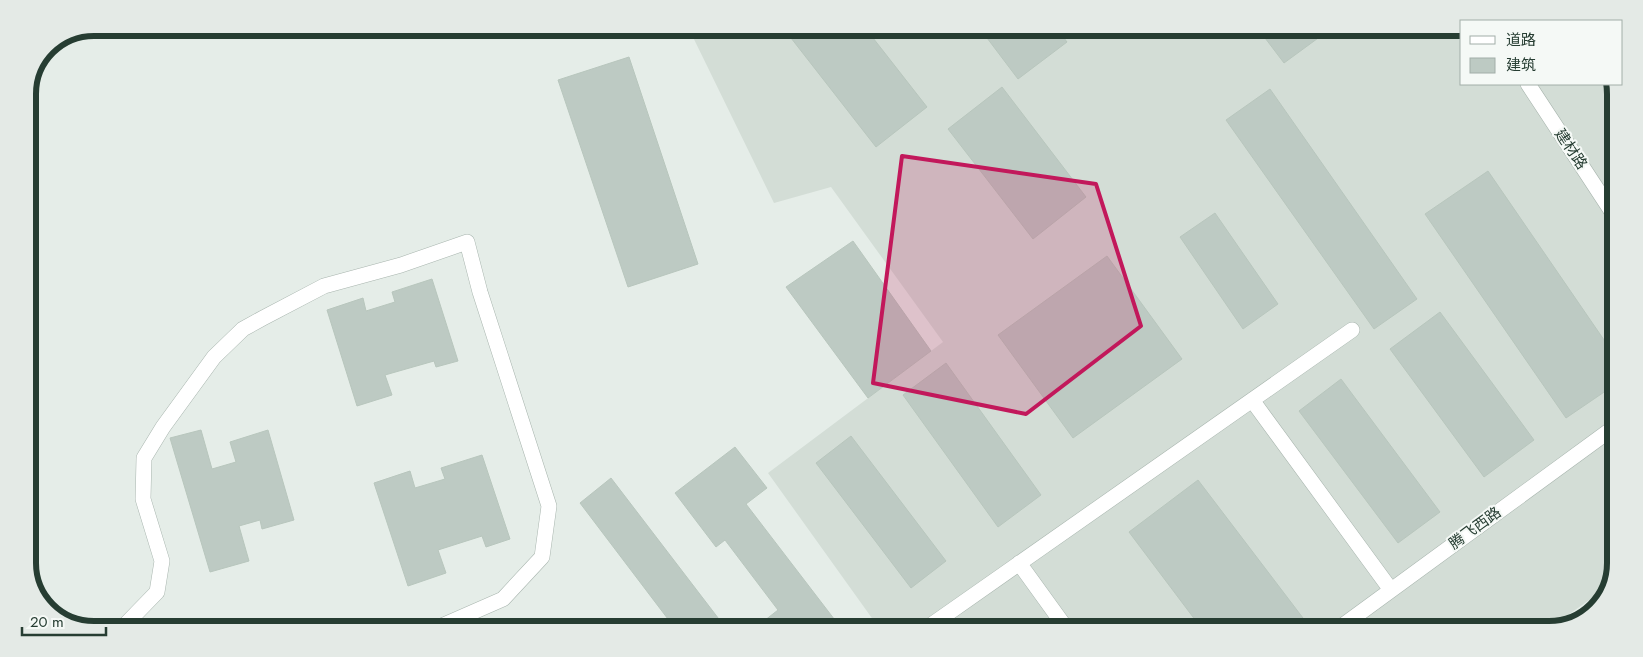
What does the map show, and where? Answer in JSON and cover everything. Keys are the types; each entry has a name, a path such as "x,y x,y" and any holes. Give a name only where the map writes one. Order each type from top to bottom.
{"street":[{"name":"建材路","path":"1529,85 1607,204"},
{"path":"129,621 157,592 162,561 143,499 144,458 163,427 214,357 243,329 324,286 401,265 467,242 480,292 549,506 542,557 503,599 453,621"},
{"path":"937,621 1352,330"},
{"path":"1252,400 1391,590"},
{"name":"腾飞西路","path":"1349,621 1607,432"},
{"path":"1020,563 1061,621"}],"highlighted area":[{"path":"902,156 1096,184 1141,326 1026,414 873,383"}],"shaded area":[{"path":"692,36 1460,36 1460,85 1606,85 1607,562 1606,574 1601,588 1597,594 1561,620 1548,621 874,621 768,473 943,342 831,187 774,203"}],"building":[{"path":"789,36 871,36 927,107 876,147"},
{"path":"986,36 1062,36 1067,42 1018,79"},
{"path":"1264,36 1321,36 1284,63"},
{"path":"629,57 698,264 628,287 558,80"},
{"path":"1002,87 1086,197 1033,239 948,129"},
{"path":"1270,89 1417,299 1374,329 1226,120"},
{"path":"1488,171 1607,344 1607,390 1566,418 1425,214"},
{"path":"1215,213 1278,304 1243,329 1180,237"},
{"path":"853,241 931,351 868,398 786,287"},
{"path":"1107,256 1182,359 1073,438 998,335"},
{"path":"432,279 458,361 436,367 434,361 385,375 392,395 357,406 327,310 363,298 366,311 395,302 392,292"},
{"path":"1440,312 1534,440 1484,477 1390,349"},
{"path":"946,363 1041,495 998,527 903,395"},
{"path":"1341,379 1440,512 1398,543 1299,411"},
{"path":"201,430 212,469 236,462 230,442 268,430 294,520 262,529 260,520 239,526 249,561 210,572 170,438"},
{"path":"851,436 946,561 911,588 816,463"},
{"path":"735,447 767,488 746,504 836,621 764,621 778,610 725,540 716,547 675,493"},
{"path":"482,455 510,539 486,547 482,536 438,550 446,573 408,586 374,483 410,471 415,488 445,479 441,468"},
{"path":"611,478 720,621 669,621 580,503"},
{"path":"1198,480 1303,618 1299,621 1196,621 1129,532"}]}
